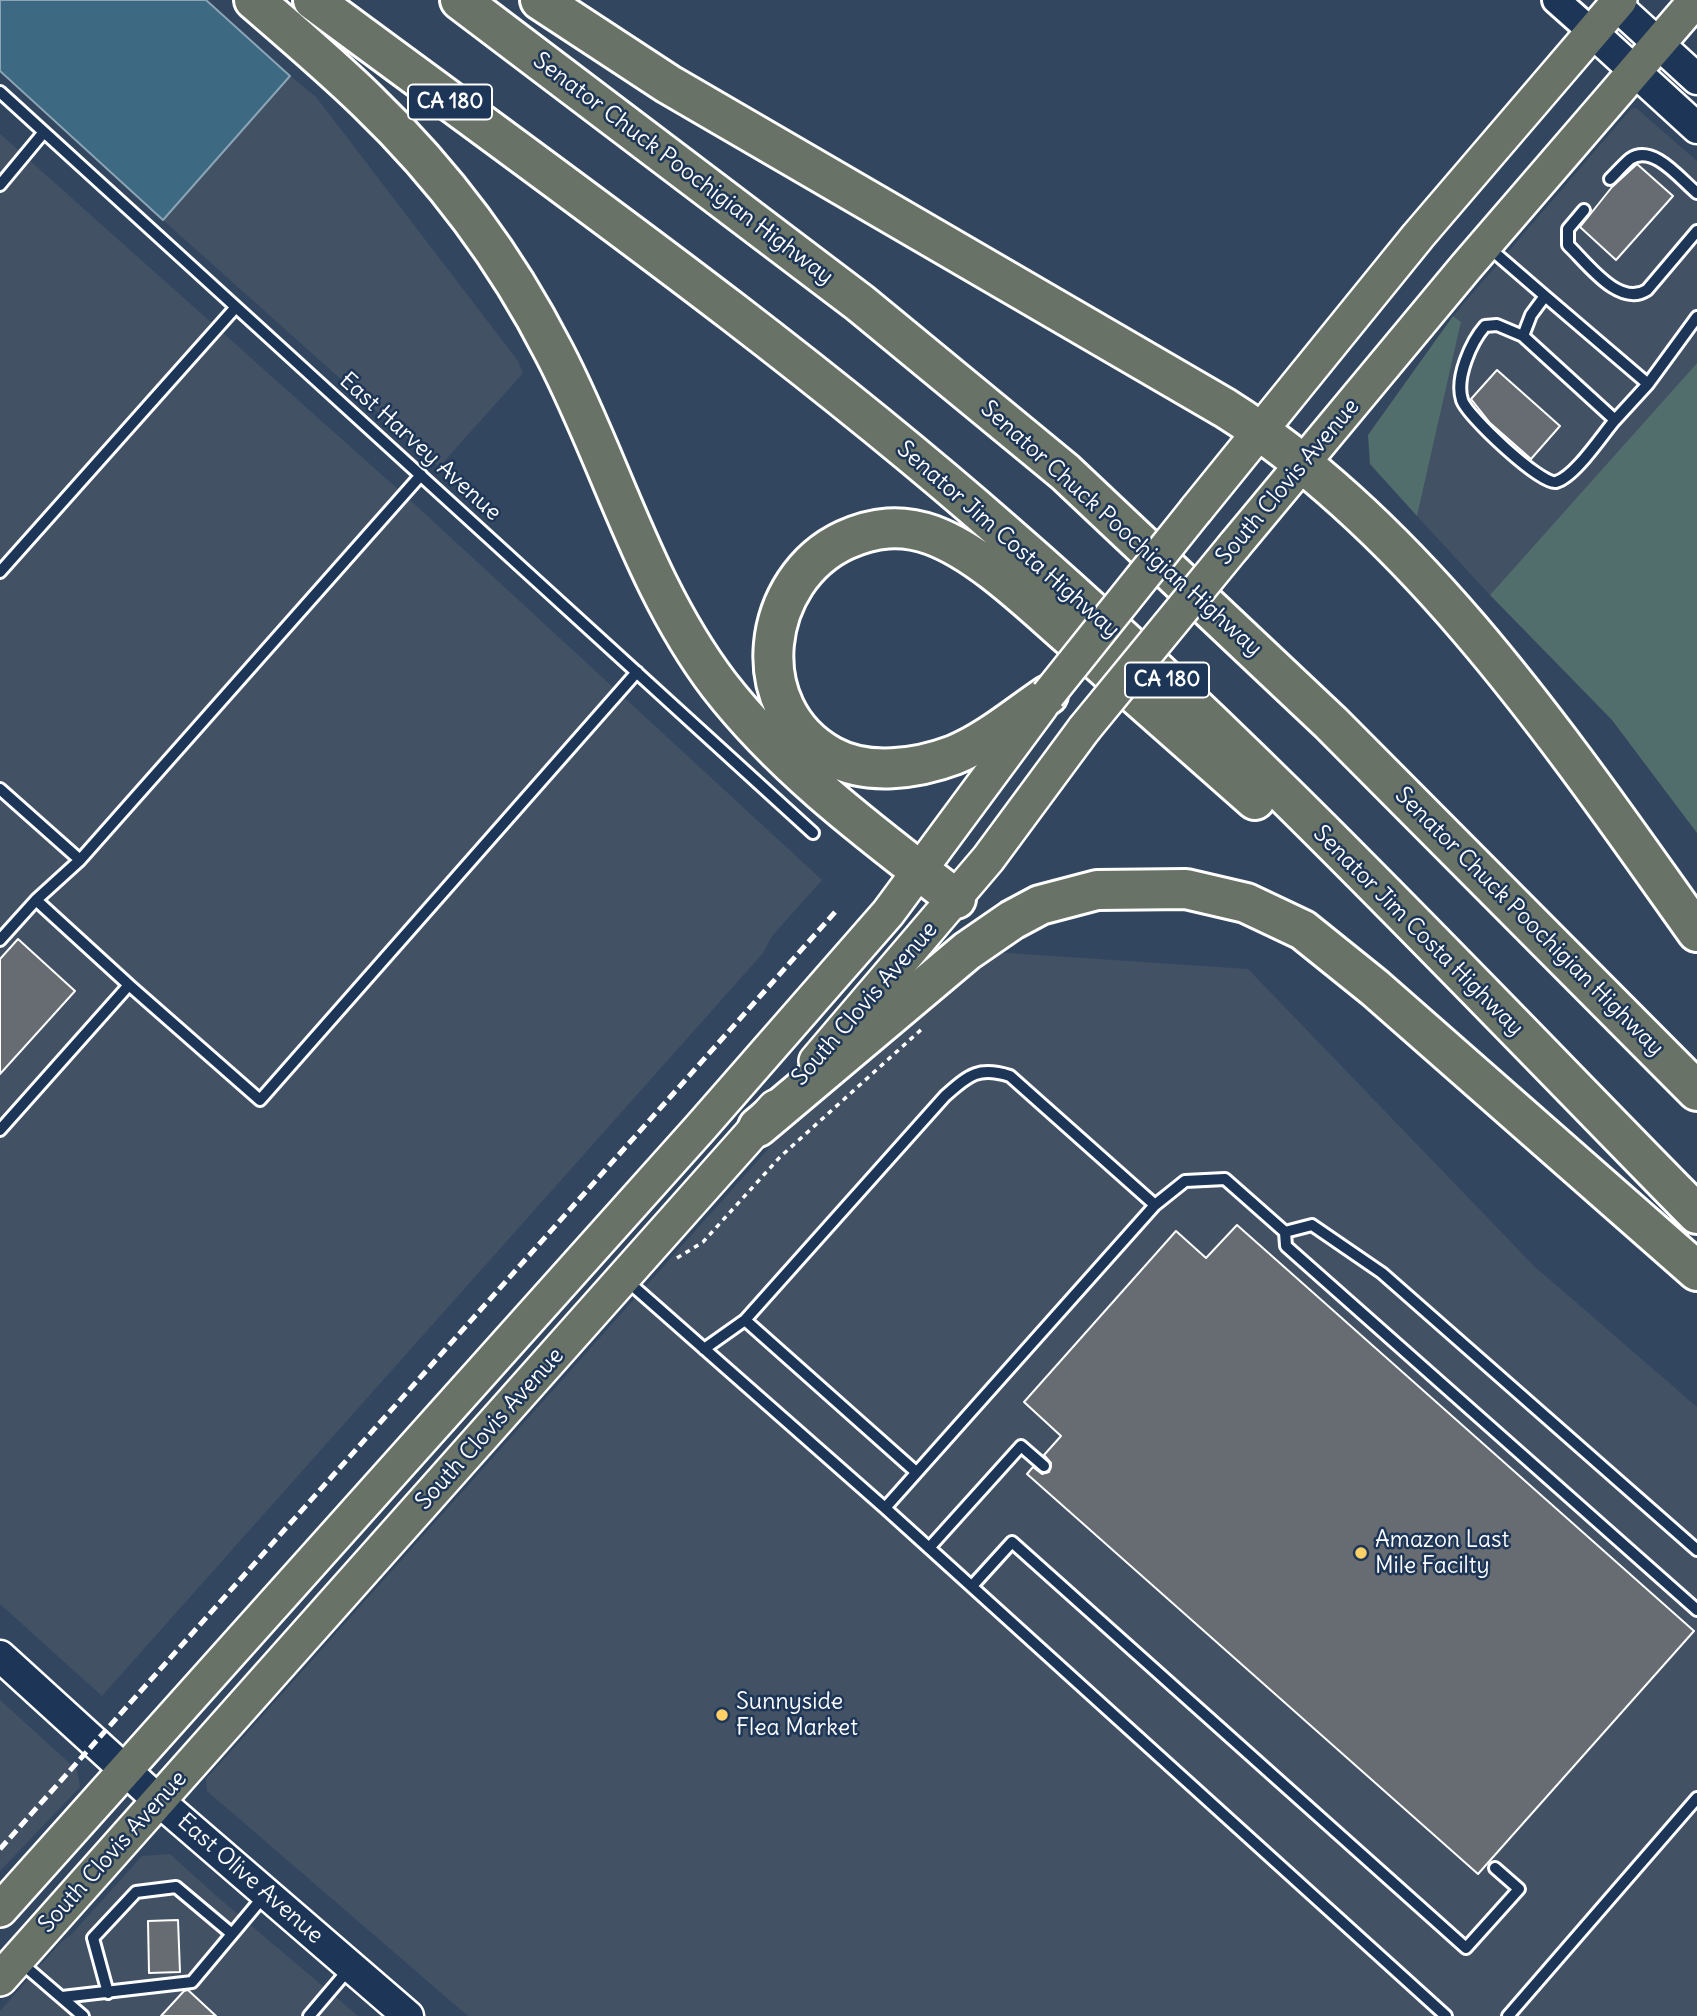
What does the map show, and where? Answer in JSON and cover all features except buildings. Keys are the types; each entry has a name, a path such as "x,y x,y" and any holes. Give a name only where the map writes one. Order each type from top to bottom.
{"highway":[{"path":"254,0 396,130 470,216 498,256 554,351 676,619 719,684 772,747 956,899"},
{"name":"Senator Jim Costa Highway","path":"313,0 796,362 1001,530 1196,708 1697,1214"},
{"name":"Senator Chuck Poochigian Highway","path":"460,0 849,295 1065,472 1331,723 1697,1091"},
{"path":"540,0 668,84 1025,289 1260,430 1304,462 1372,526 1489,654 1566,747 1697,932"},
{"path":"1048,695 979,743 936,761 898,768 850,762 830,755 809,739 792,718 776,679 773,657 773,638 778,615 793,584 813,561 833,546 869,530 913,529 957,548 1041,612 1519,1033"},
{"path":"758,1127 967,951 1012,920 1040,905 1097,890 1131,887 1186,889 1246,903 1303,930 1375,988 1697,1271"}],"main road":[{"name":"South Clovis Avenue","path":"9,1969 758,1127 956,899 1084,729 1234,546 1485,244 1696,0"},
{"name":"South Clovis Avenue","path":"0,1910 795,1020 921,872 1048,695 1418,236 1616,2"},
{"path":"1616,2 1697,79"},
{"path":"1592,32 1697,128"},
{"path":"624,1278 620,1260 621,1249 744,1105 795,1020"},
{"name":"East Olive Avenue","path":"0,1656 159,1801 408,2016"}],"street":[{"path":"1556,0 1592,32"}],"lane":[{"name":"East Harvey Avenue","path":"0,92 813,833"},
{"path":"0,185 44,132"},
{"path":"1610,180 1632,158 1644,154 1659,160 1697,193"},
{"path":"1584,210 1568,229 1568,245 1607,283 1623,294 1638,295 1647,290 1697,231"},
{"path":"1485,244 1648,384"},
{"path":"1523,336 1531,315 1545,296"},
{"path":"0,572 236,307"},
{"path":"1615,420 1523,336 1497,325 1485,326 1475,337 1467,354 1460,397 1465,408 1478,423 1537,474 1548,482 1557,482 1577,466 1648,384 1697,317"},
{"path":"0,940 36,900 80,860 421,475"},
{"path":"36,900 260,1100 636,672"},
{"path":"0,789 80,860"},
{"path":"0,1130 129,985"},
{"path":"704,1349 745,1320 945,1096 969,1074 992,1070 1010,1076 1155,1206"},
{"path":"885,1508 1155,1206 1185,1181 1225,1179 1285,1232 1286,1246 1697,1610"},
{"path":"1285,1232 1312,1225 1382,1273 1697,1550"},
{"path":"624,1278 972,1586 1446,2016"},
{"path":"745,1320 916,1472"},
{"path":"929,1548 1021,1446 1044,1466"},
{"path":"972,1586 1012,1542 1466,1948 1519,1889 1495,1868"},
{"path":"1508,2016 1697,1798"},
{"path":"108,1993 93,1938 136,1892 176,1886 232,1934"},
{"path":"61,1997 185,1985 192,1982 265,1894"},
{"path":"309,2016 351,1967"},
{"path":"9,1969 61,1997 83,2016"}],"path":[{"path":"669,1266 703,1242 780,1157 927,1025"}],"shaded area":[{"path":"0,0 206,0 290,76 163,220 0,71"},
{"path":"290,76 316,97 518,361 523,373 439,467 163,220"},
{"path":"1636,108 1697,161 1697,363 1490,595 1417,516 1461,322 1453,316 1631,109"},
{"path":"0,134 410,500 822,880 772,936 763,953 102,1696 0,1604"},
{"path":"993,952 1248,969 1534,1266 1697,1407 1697,2016 468,2016 207,1791 206,1779 778,1138"},
{"path":"0,1700 77,1770 80,1787 0,1871"},
{"path":"170,1854 358,2016 0,2016 0,2011 61,1942 70,1936 142,1856"}],"green space":[{"path":"1453,316 1461,322 1417,516 1370,464 1368,435"},
{"path":"1697,363 1697,833 1612,720 1490,595"}],"railway":[{"path":"0,1849 836,911"}],"place":[{"name":"Amazon Last Mile Facilty","path":"1361,1553"},
{"name":"Sunnyside Flea Market","path":"722,1715"}]}
